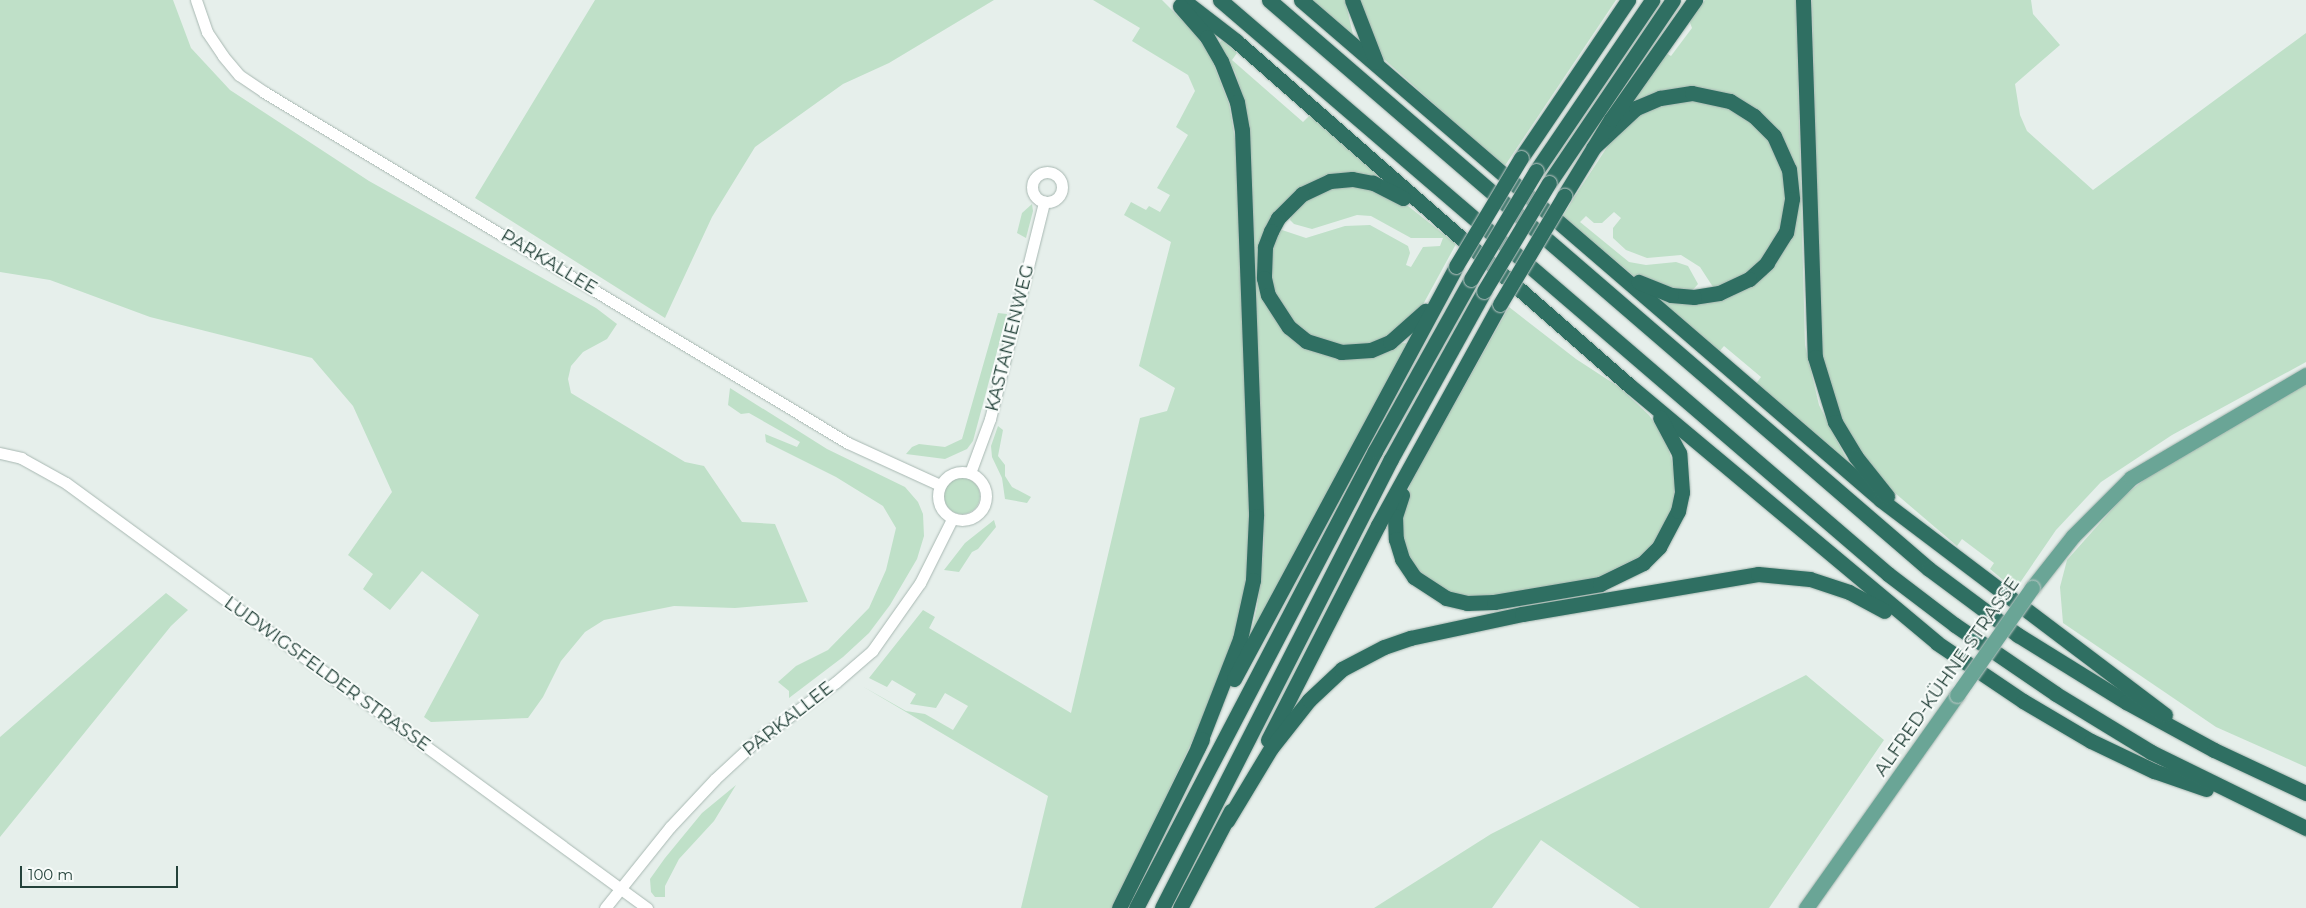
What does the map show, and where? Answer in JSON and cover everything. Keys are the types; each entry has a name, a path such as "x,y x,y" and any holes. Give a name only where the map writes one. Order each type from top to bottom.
{"highway":[{"path":"1174,0 1207,37 1221,61 1237,102 1242,130 1256,516 1251,592 1232,664 1198,747"},
{"path":"1183,0 1236,41 1475,254 1937,643"},
{"path":"1220,0 1896,579 2003,659 2095,718 2151,752 2306,828"},
{"path":"1269,0 1929,569 2050,656 2189,736 2306,793"},
{"path":"1301,0 1906,520 2146,699 2189,736"},
{"path":"1352,0 1378,66"},
{"path":"1136,908 1375,451 1471,279 1536,171 1652,0"},
{"path":"1162,908 1391,459 1484,291 1549,183 1673,0"},
{"path":"1180,908 1227,821 1420,447 1500,304 1593,148 1695,0"},
{"path":"1803,0 1810,290 1817,364 1826,400 1845,442 1906,520"},
{"path":"1119,908 1198,747 1456,266 1520,158 1624,3"},
{"path":"1558,221 1643,286 1671,295 1694,297 1720,293 1750,279 1767,262 1786,232 1792,199 1789,169 1774,136 1747,111 1717,97 1679,93 1651,101 1628,114 1593,148"},
{"path":"1443,290 1404,333 1371,350 1341,352 1306,341 1289,328 1268,294 1263,263 1271,231 1291,202 1330,181 1352,180 1373,183 1406,199 1475,254"},
{"path":"1420,447 1395,516 1396,539 1402,560 1414,577 1428,588 1454,599 1494,602 1600,584 1643,563 1659,547 1678,511 1682,492 1679,453 1661,420 1630,386"},
{"path":"1227,821 1257,768 1290,722 1326,682 1358,661 1410,638 1541,611 1758,574 1810,579 1849,592 1937,643 2023,701 2091,741 2154,771 2268,811"}],"main road":[{"name":"ALFRED-KÜHNE-STRASSE","path":"1806,908 2032,588 2073,536 2131,478 2306,375"}],"street":[{"name":"PARKALLEE","path":"196,0 207,32 222,56 239,75 264,92 848,443 940,485"},
{"name":"KASTANIENWEG","path":"970,473 990,419 1044,202"},
{"name":"LUDWIGSFELDER STRASSE","path":"0,453 21,458 66,484 647,908"},
{"path":"953,473 970,473 983,482 985,505 975,517 952,519 946,514 938,500 940,485 953,473"},
{"name":"PARKALLEE","path":"605,908 687,808 735,760 872,651 920,583 952,519"}],"green space":[{"path":"0,0 173,0 191,48 230,90 369,181 596,308 617,324 607,339 583,352 571,366 568,379 571,393 685,462 704,466 742,522 775,524 808,602 735,608 674,606 604,620 585,632 561,661 543,697 528,718 431,722 424,717 479,615 422,571 390,610 363,589 373,574 348,555 392,492 353,406 312,358 150,317 50,280 0,272"},
{"path":"595,0 994,0 889,63 843,84 755,147 712,217 665,318 475,198"},
{"path":"1093,0 1162,0 1193,31 1210,55 1229,104 1237,151 1250,539 1246,594 1224,674 1113,908 1021,908 1048,796 862,686 906,711 925,714 953,730 968,706 945,693 936,708 910,704 916,694 892,680 887,687 869,678 923,610 935,617 929,628 1071,713 1140,418 1167,411 1175,388 1139,366 1171,242 1124,215 1131,202 1146,210 1149,206 1160,212 1170,195 1157,188 1188,135 1176,127 1195,91 1188,75 1132,41 1140,28"},
{"path":"1308,0 1345,0 1354,39"},
{"path":"1357,0 1616,0 1504,167 1384,59"},
{"path":"1705,0 1796,0 1805,345 1819,405 1849,464 1755,385 1761,377 1724,346 1717,354 1653,298 1683,303 1777,260 1793,165 1730,95 1637,102 1633,99 1666,53 1671,56 1692,28 1689,20"},
{"path":"1812,0 2031,0 2033,14 2060,45 2015,84 2020,115 2027,131 2093,190 2306,33 2306,362 2172,435 2101,482 2056,530 2015,590 1990,569 1994,563 1962,539 1957,546 1888,487 1874,472 1845,427 1831,393 1821,350"},
{"path":"1222,40 1237,53 1232,60 1303,122 1310,115 1384,179 1297,192 1258,268 1308,348 1407,343 1249,645 1257,607 1264,547 1251,154 1244,100 1235,72 1219,43"},
{"path":"1686,99 1718,103 1744,116 1764,133 1781,162 1786,194 1780,228 1769,249 1751,271 1720,288 1713,287 1700,267 1681,255 1647,258 1626,250 1613,238 1613,228 1621,218 1614,212 1602,223 1594,223 1586,216 1580,222 1629,262 1646,265 1676,262 1688,266 1698,284 1690,293 1634,276 1562,216 1617,132 1645,111"},
{"path":"1359,185 1403,202 1456,244 1420,310 1381,342 1352,349 1303,334 1278,305 1268,265 1277,232 1282,230 1306,238 1345,226 1370,225 1408,246 1410,253 1406,265 1411,267 1423,247 1440,246 1443,238 1411,238 1371,216 1357,215 1312,229 1294,224 1290,220 1293,208 1324,189"},
{"path":"1032,204 1033,211 1026,238 1017,233 1022,213"},
{"path":"1509,307 1576,359 1619,387 1649,415 1666,440 1676,476 1672,510 1660,534 1643,555 1596,578 1484,597 1461,597 1439,589 1418,573 1404,546 1401,514 1411,481"},
{"path":"998,313 1007,314 973,441 967,449 945,459 906,454 912,447 919,444 945,447 962,439"},
{"path":"2306,383 2306,767 2216,727 2063,623 2060,587 2067,560 2124,496 2150,475"},
{"path":"730,388 827,449 905,487 918,502 923,514 924,536 917,559 890,605 869,633 843,657 789,698 789,691 778,682 796,666 828,650 869,608 886,570 896,528 883,506 836,477 766,442 765,434 797,447 800,442 749,413 741,414 728,405"},
{"path":"998,426 1003,430 998,456 1005,465 1005,476 1012,487 1031,497 1027,503 1005,499 1002,478 992,457 991,446"},
{"path":"962,478 975,483 980,496 975,509 962,514 949,509 944,496 949,483"},
{"path":"994,520 996,527 978,549 972,552 959,572 944,570 965,543"},
{"path":"166,593 188,610 171,626 0,837 0,737"},
{"path":"1806,675 1884,740 1769,908 1640,908 1541,840 1492,908 1374,908 1491,834"},
{"path":"736,785 714,821 679,859 665,886 665,897 655,897 651,892 650,879 665,858 702,813"}]}
